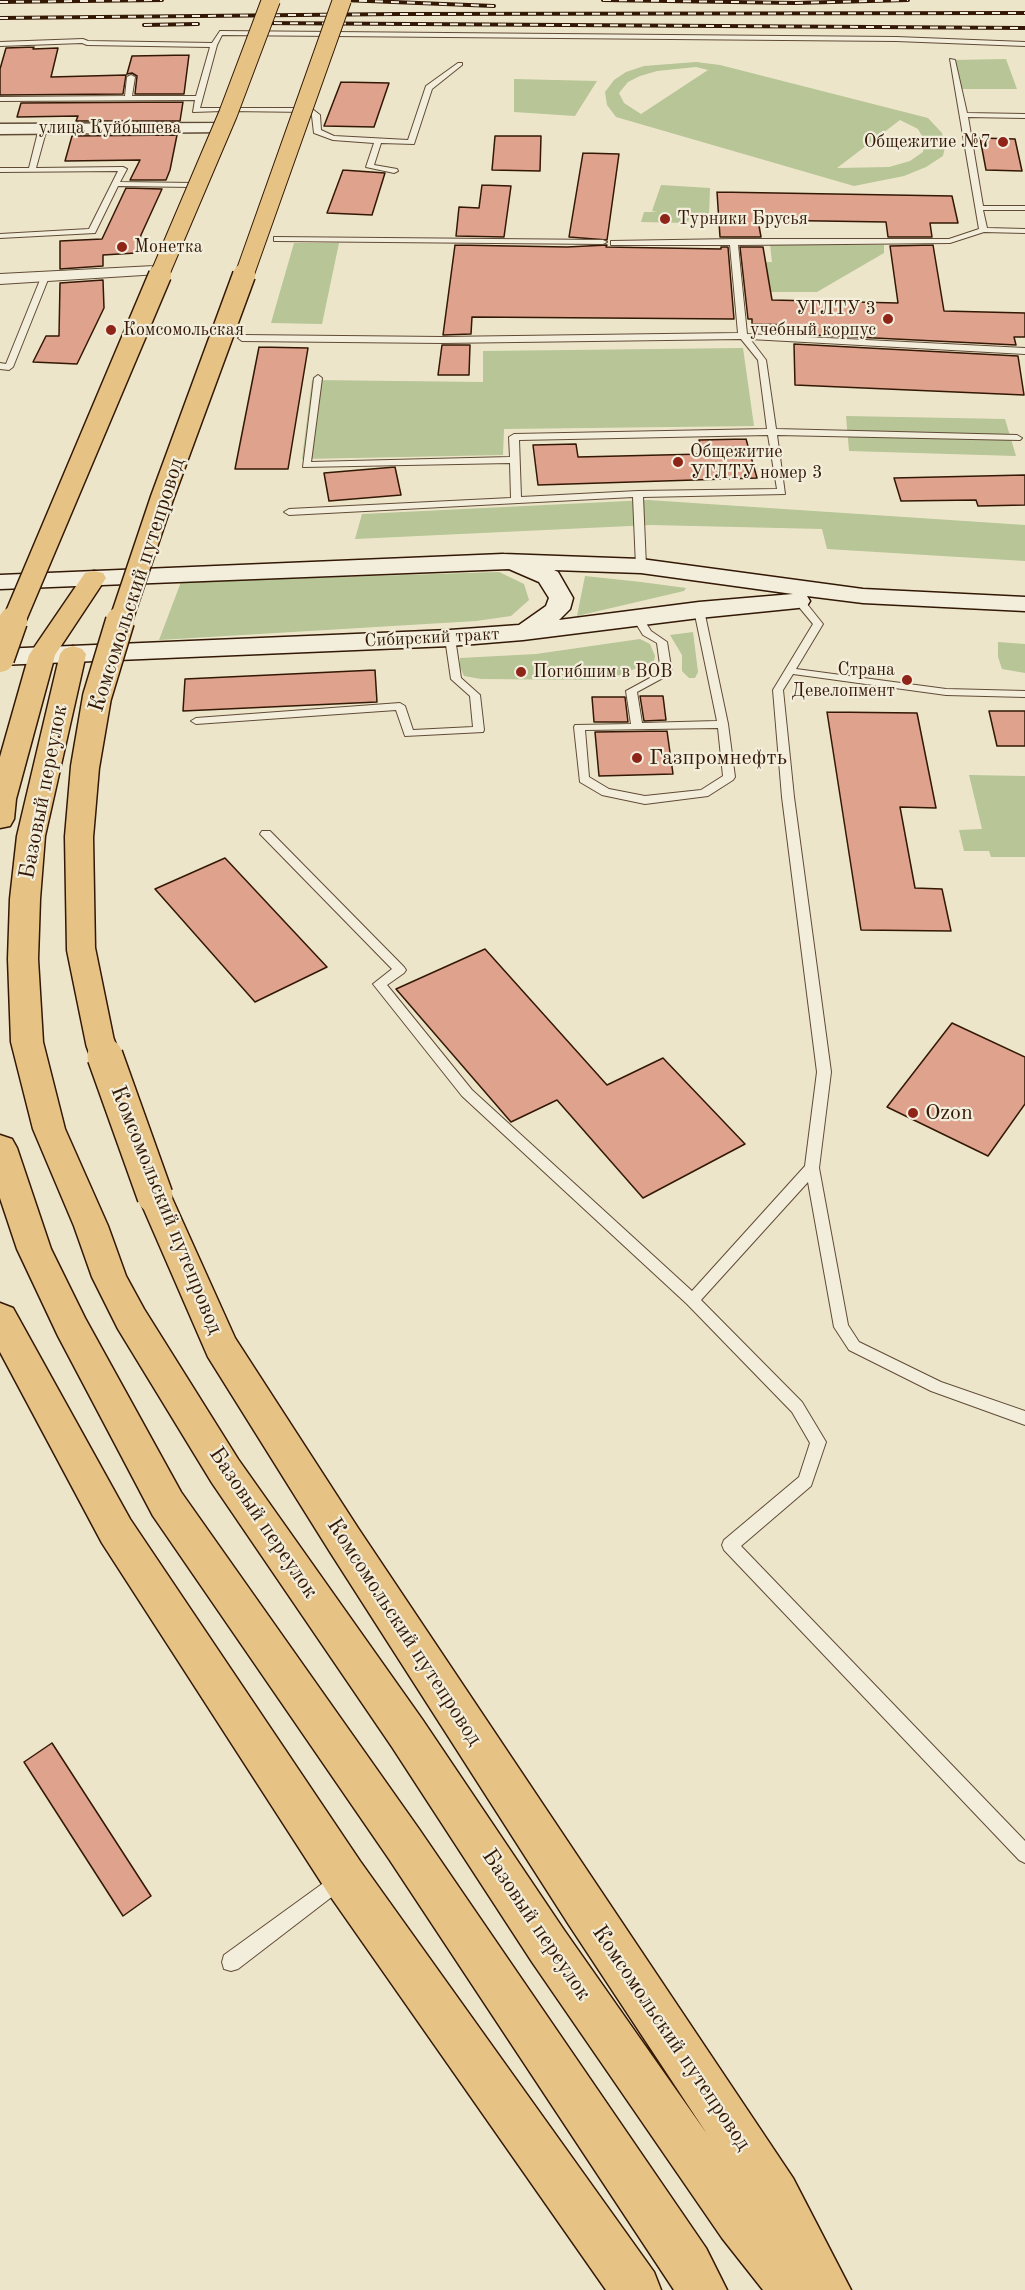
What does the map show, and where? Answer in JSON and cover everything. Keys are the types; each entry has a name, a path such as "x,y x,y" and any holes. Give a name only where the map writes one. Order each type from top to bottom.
{"main road":[{"path":"0,658 17,611 228,114 271,0"},
{"name":"Комсомольский путепровод","path":"342,0 230,317 162,498 97,696 85,767 79,837 81,950 100,1042 155,1197 221,1346 350,1550 776,2195 826,2290"},
{"name":"улица Куйбышева","path":"0,129 220,128"},
{"path":"502,561 532,568 549,577 561,598 557,609 549,618 523,632"},
{"name":"Сибирский тракт","path":"0,582 502,561 641,566 863,596 1025,604"},
{"path":"637,617 687,600 703,591 703,582 692,573"},
{"name":"Комсомольский путепровод","path":"57,654 94,578"},
{"name":"Сибирский тракт","path":"0,658 450,638 523,632 699,610 863,596"},
{"name":"Базовый переулок","path":"0,819 2,799 57,654"},
{"name":"Базовый переулок","path":"57,654 31,836 25,899 23,959 27,1042 49,1129 91,1226 110,1277 131,1319 225,1471 407,1733 548,1946 732,2211 795,2290"},
{"path":"0,1148 34,1249 70,1326 167,1504 404,1844 702,2290"},
{"path":"0,1318 116,1531 344,1877 636,2290"}],"street":[{"path":"0,279 154,272"}],"lane":[{"path":"460,64 429,88 411,142 333,138 317,131 316,115 311,110 196,110 213,48 220,33 873,39 1025,44"},
{"path":"0,44 83,41 213,48"},
{"path":"158,52 213,48"},
{"path":"952,60 964,115 983,230"},
{"path":"128,98 131,77"},
{"path":"0,99 199,98"},
{"path":"220,128 226,109"},
{"path":"964,115 1025,116"},
{"path":"32,170 43,128"},
{"path":"378,141 370,167 394,171"},
{"path":"0,170 123,169 92,231 0,236"},
{"path":"115,184 193,186"},
{"path":"979,208 1025,208"},
{"path":"614,243 950,241 983,230 1025,231"},
{"path":"277,239 603,242"},
{"path":"289,512 638,494 782,492 762,360 743,336 734,241"},
{"path":"0,366 9,367 45,277"},
{"path":"242,338 442,340 743,336 1024,351 1025,362"},
{"path":"318,378 306,465 515,460"},
{"path":"516,499 514,437 772,432 1017,438"},
{"path":"638,494 641,566"},
{"path":"799,601 818,624 778,690 788,797 824,1072 812,1167 841,1327 854,1346 936,1387 1025,1418"},
{"path":"699,610 723,724 729,777 704,793 645,800 606,792 584,779 579,727 723,724"},
{"path":"637,617 647,633 662,642 667,673 631,691 637,727"},
{"path":"196,721 400,706 409,734 479,730 475,695 456,679 450,638"},
{"path":"791,671 946,692 1025,694"},
{"path":"266,834 400,970 378,984 467,1093 692,1300 797,1407 818,1442 806,1481 730,1545 1025,1854"},
{"path":"692,1300 812,1167"},
{"path":"231,1962 344,1877"}],"green space":[{"path":"1006,59 1017,89 961,89 952,60"},
{"path":"696,62 720,65 928,118 942,133 945,147 943,156 926,167 904,176 854,186 616,117 607,105 605,92 614,80 626,72 644,66","holes":["696,67 708,70 641,114 624,103 619,93 628,82 640,76 657,71","900,120 918,129 925,141 923,152 910,161 889,167 837,168"]},
{"path":"514,79 597,81 575,116 514,112"},
{"path":"661,185 710,188 709,217 690,215 688,223 641,222 644,212 657,212 652,211"},
{"path":"294,243 339,243 322,324 271,323"},
{"path":"770,244 884,245 884,253 817,292 758,292 750,263 772,262"},
{"path":"743,348 754,426 504,429 503,455 302,459 312,380 483,382 483,351"},
{"path":"846,416 1005,419 1016,456 849,451"},
{"path":"648,500 1025,525 1025,561 827,549 822,529 651,525 355,539 362,514"},
{"path":"499,572 524,584 529,600 511,616 476,621 159,640 181,582"},
{"path":"585,576 686,588 684,591 577,616"},
{"path":"693,632 698,672 695,678 689,678 682,671 682,655 670,635"},
{"path":"640,639 650,644 655,656 654,661 610,679 481,679 464,676 460,667 460,658 536,654"},
{"path":"998,642 1025,644 1025,673 1002,669 998,657"},
{"path":"969,775 1025,776 1025,857 991,857 989,851 964,851 959,830 982,829"}],"building":[{"path":"34,47 33,49 58,48 51,77 126,75 123,94 0,95 0,69 6,48"},
{"path":"189,55 184,94 135,94 137,76 132,73 127,74 132,56"},
{"path":"341,82 389,83 374,127 324,126"},
{"path":"183,102 180,121 76,121 78,116 17,117 21,103"},
{"path":"177,135 166,180 130,180 140,160 65,161 72,136"},
{"path":"495,136 541,136 540,171 492,170"},
{"name":"Общежитие №7","path":"980,138 1015,139 1022,171 986,170"},
{"path":"583,153 619,154 607,240 569,237"},
{"path":"343,170 385,173 372,215 327,213"},
{"path":"482,185 511,186 504,237 456,236 459,207 479,208"},
{"path":"126,188 162,189 141,235 136,253 103,255 103,266 60,269 60,241 102,239"},
{"path":"717,192 952,196 958,223 930,223 932,237 888,237 886,222 758,220 761,237 720,237"},
{"path":"455,245 567,247 607,245 606,247 721,249 721,247 728,247 734,319 472,317 471,334 443,335"},
{"path":"933,245 944,311 1025,313 1025,337 1014,337 1016,345 794,334 794,325 752,324 752,319 748,319 740,247 763,247 772,300 898,303 890,246"},
{"path":"103,280 104,308 77,364 33,362 46,336 59,336 60,283"},
{"path":"794,344 1018,356 1024,395 795,385"},
{"path":"442,345 470,345 469,375 438,375"},
{"path":"259,347 308,348 288,469 235,469"},
{"name":"Общежитие УГЛТУ номер 3","path":"746,439 757,478 538,485 533,445 576,444 578,457 703,454 699,440"},
{"path":"395,467 401,495 329,501 324,473"},
{"path":"1025,475 1025,505 978,506 976,500 901,501 894,478"},
{"path":"375,670 377,702 183,711 185,679"},
{"path":"640,696 663,696 666,720 644,721"},
{"path":"592,697 625,697 628,722 594,722"},
{"path":"989,711 1025,711 1025,746 997,746"},
{"path":"827,712 917,713 936,808 900,807 915,888 942,889 951,931 861,930"},
{"path":"667,731 673,774 599,776 595,732"},
{"path":"225,858 327,967 255,1002 155,889"},
{"path":"485,949 607,1085 663,1058 745,1144 643,1198 557,1100 511,1122 396,989"},
{"path":"952,1023 1025,1057 1025,1104 988,1156 887,1107"},
{"path":"52,1743 151,1896 123,1916 24,1762"}],"railway":[{"path":"0,2 162,0"},
{"path":"343,0 494,6"},
{"path":"603,0 795,3 908,0"},
{"path":"0,18 398,14 1025,13"},
{"path":"258,23 1025,28"},
{"path":"144,25 198,24"}],"place":[{"name":"Общежитие №7","path":"1003,142"},
{"name":"Турники Брусья","path":"665,219"},
{"name":"Монетка","path":"122,247"},
{"name":"УГЛТУ 3 учебный корпус","path":"888,319"},
{"name":"Комсомольская","path":"111,330"},
{"name":"Общежитие УГЛТУ номер 3","path":"678,462"},
{"name":"Погибшим в ВОВ","path":"521,672"},
{"name":"Страна Девелопмент","path":"907,680"},
{"name":"Газпромнефть","path":"637,758"},
{"name":"Ozon","path":"913,1113"}]}
